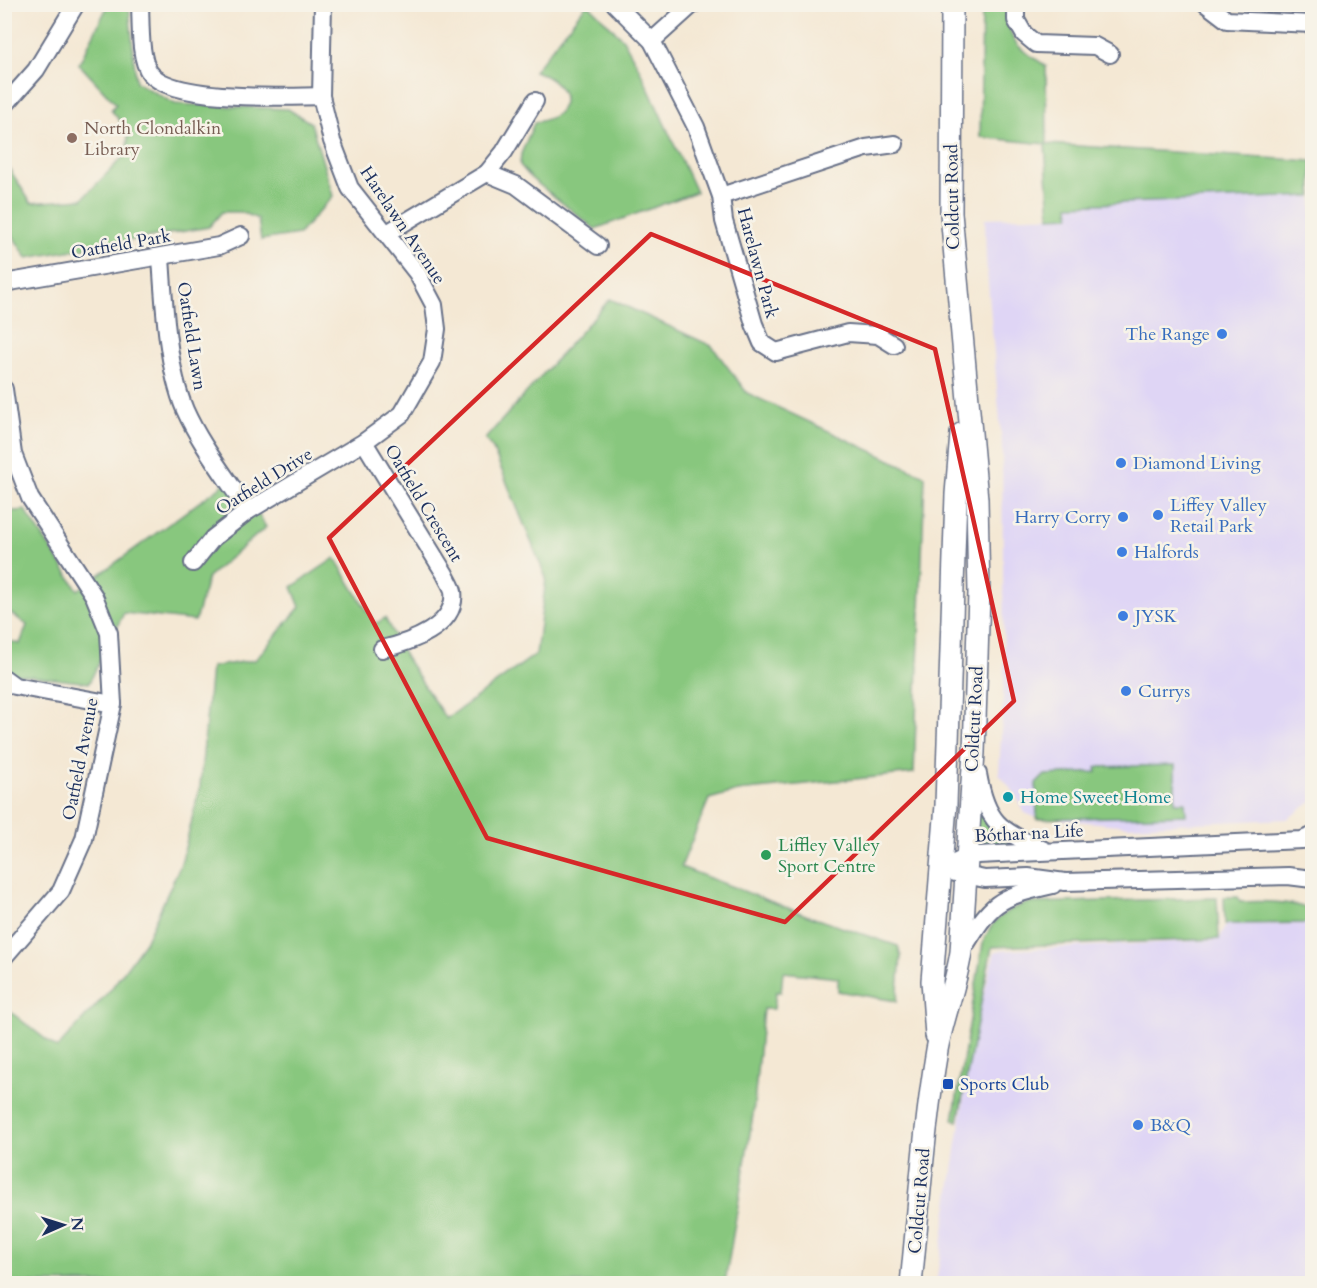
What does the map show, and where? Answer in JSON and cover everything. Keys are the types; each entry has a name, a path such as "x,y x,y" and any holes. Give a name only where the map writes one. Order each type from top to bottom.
{"main road":[{"name":"Coldcut Road","path":"911,1284 926,1128 937,1047 956,984 961,952 974,752 977,499 965,389 951,213 952,4"},
{"name":"Coldcut Road","path":"937,1047 932,981 942,869 956,494 965,389"}],"street":[{"path":"4,106 36,70 76,4"},
{"path":"140,4 143,52 150,73 168,85 197,92 246,97 321,96"},
{"name":"Harelawn Avenue","path":"323,4 321,96 332,141 350,188 417,273 434,305 437,329 432,362 402,414 364,442"},
{"name":"Harelawn Park","path":"615,4 652,41 696,127 721,196 724,222 754,324 762,343 776,352 848,333 878,335 894,345"},
{"path":"652,41 693,4"},
{"path":"1016,4 1016,20 1024,34 1036,44 1095,46 1110,54"},
{"path":"1206,4 1227,20 1312,24"},
{"path":"387,233 487,173 535,101"},
{"name":"Harelawn Park","path":"721,196 866,148 895,144"},
{"path":"487,173 516,185 598,246"},
{"name":"Oatfield Park","path":"4,283 219,246 241,236"},
{"name":"Oatfield Lawn","path":"161,257 173,367 185,410 212,458 248,511"},
{"name":"Oatfield Avenue","path":"4,390 13,454 30,498 94,596 109,633 112,704 84,839 61,891 6,951"},
{"name":"Oatfield Drive","path":"193,563 213,538 248,511 364,442"},
{"name":"Oatfield Crescent","path":"364,442 445,574 453,591 452,606 443,622 408,642 382,649"},
{"path":"4,678 15,686 112,704"},
{"path":"974,752 982,795 992,817 1002,829 1045,851"},
{"name":"Bóthar na Life","path":"942,869 1045,851 1302,840 1312,836"},
{"name":"Bóthar na Life","path":"966,866 1028,878 1065,882 1288,876 1312,879"},
{"path":"961,952 991,907 1013,893 1065,882"}],"highlighted area":[{"path":"651,234 935,349 1014,701 785,922 487,838 329,538"}],"shaded area":[{"name":"Liffey Valley Retail Park","path":"1312,196 1312,802 1287,819 1129,826 1034,817 1025,813 1013,791 999,774 1004,679 1002,445 986,259 985,218 1070,216 1069,205"},
{"path":"1312,924 1312,1283 936,1284 973,1036 995,951 1219,940 1226,925"}],"green space":[{"path":"108,5 129,5 136,82 175,104 288,109 311,123 333,196 299,234 261,240 258,219 241,212 222,212 209,227 27,258 5,224 5,162 31,203 82,199 127,153 128,131 111,110 116,104 79,64"},
{"path":"586,5 589,5 623,39 639,68 696,192 595,229 532,179 520,165 521,154 534,123 556,115 564,101 560,88 554,82 534,71"},
{"path":"982,5 1008,5 1008,18 1015,42 1046,66 1047,144 1312,161 1312,196 1069,205 1070,216 1050,217 1045,144 980,137"},
{"path":"610,299 712,346 747,393 925,476 914,773 738,791 709,799 681,867 811,917 898,946 901,956 897,1001 838,991 838,978 783,972 781,992 776,992 774,1009 763,1009 753,1115 725,1283 5,1283 4,1007 57,1048 111,989 145,942 181,864 200,786 211,667 255,660 300,607 292,587 335,558 375,624 385,618 406,658 446,719 536,654 546,578 493,449 485,439"},
{"path":"235,476 266,527 208,577 195,621 124,613 89,683 13,674 5,665 5,640 20,644 27,625 5,609 5,512 25,510 78,590"},
{"path":"1175,765 1175,802 1185,802 1186,815 1037,819 1036,784 1045,775 1097,772 1096,767"},
{"path":"976,808 991,829 1013,847 973,846"},
{"path":"1224,897 1238,897 1240,902 1277,902 1303,907 1312,910 1312,923 1225,924"},
{"path":"1217,898 1219,939 992,947 958,1121 953,1120 983,943 990,928 1000,917 1028,903"}],"place":[{"name":"North Clondalkin Library","path":"72,138"},
{"name":"The Range","path":"1222,334"},
{"name":"Diamond Living","path":"1121,463"},
{"name":"Liffey Valley Retail Park","path":"1158,515"},
{"name":"Harry Corry","path":"1123,517"},
{"name":"Halfords","path":"1122,552"},
{"name":"JYSK","path":"1123,616"},
{"name":"Currys","path":"1126,691"},
{"name":"Home Sweet Home","path":"1008,797"},
{"name":"Liffley Valley Sport Centre","path":"766,855"},
{"name":"Sports Club","path":"948,1084"},
{"name":"B&Q","path":"1138,1125"}]}
